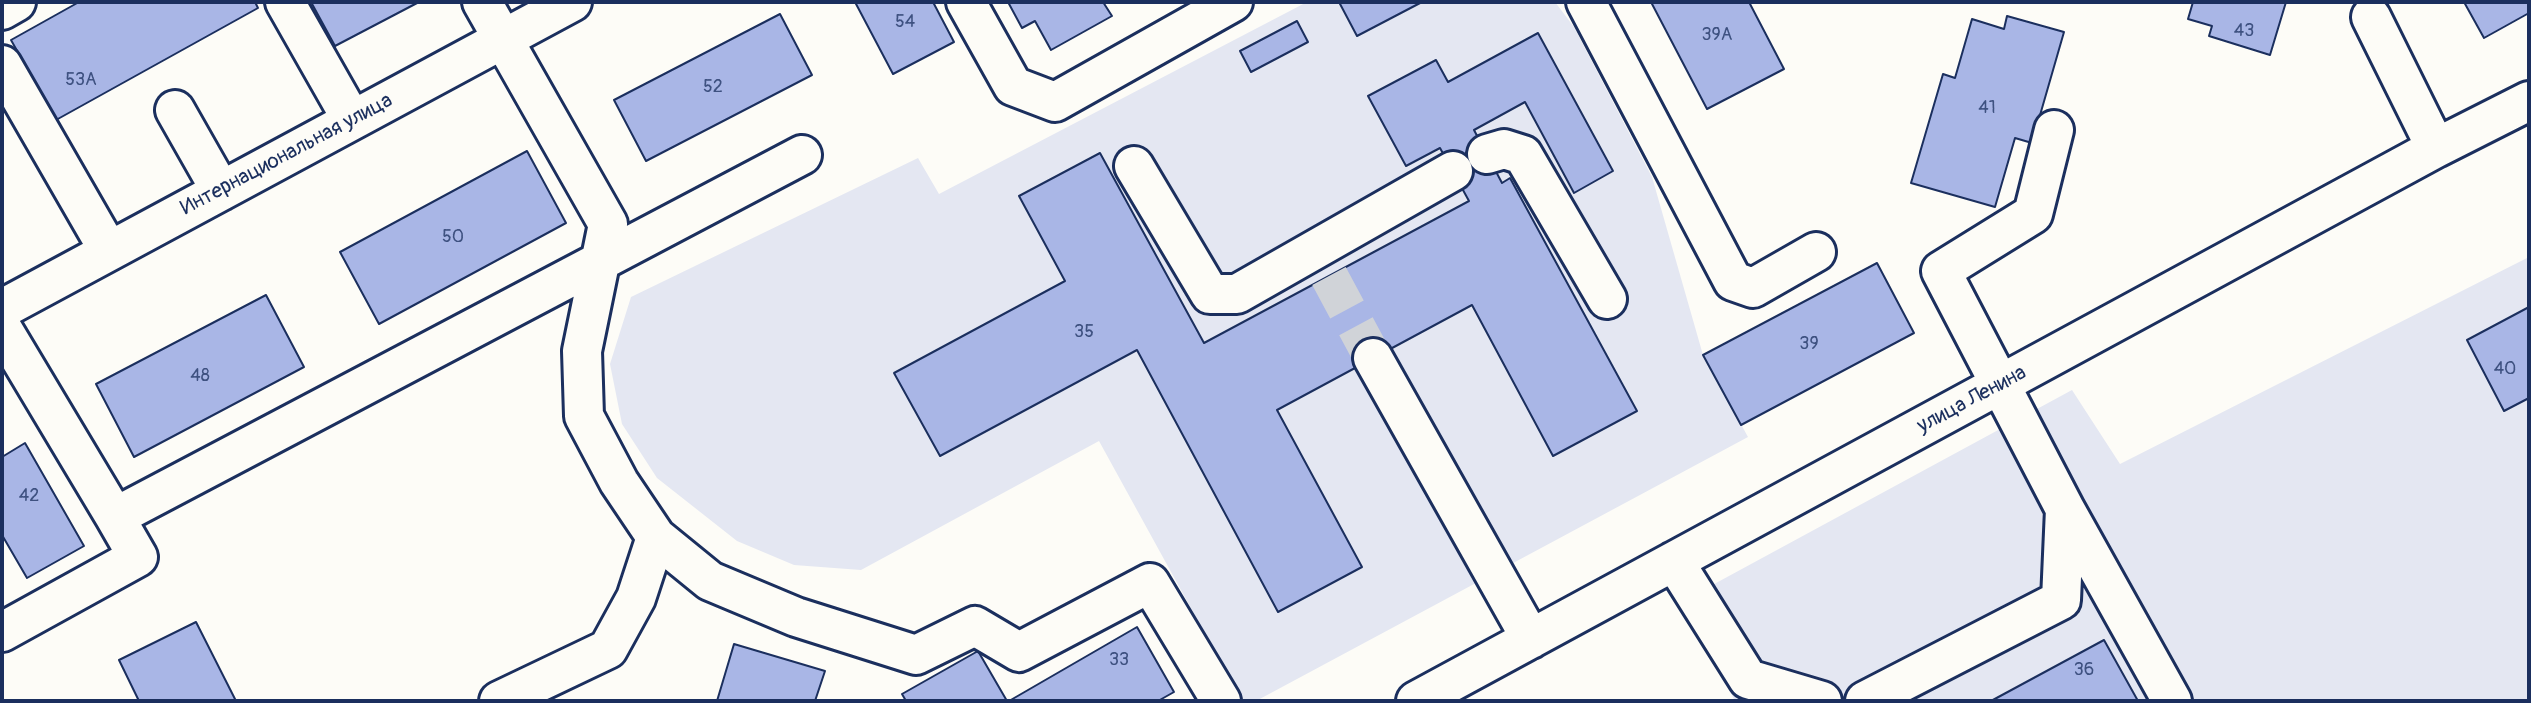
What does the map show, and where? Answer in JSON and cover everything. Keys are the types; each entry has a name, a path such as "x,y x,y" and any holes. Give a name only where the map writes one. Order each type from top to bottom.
{"street":[{"path":"2,10 16,2"},
{"path":"285,2 352,120"},
{"path":"482,2 608,224 582,351 584,416 619,482 656,537 710,581 796,617 916,655 975,626 1019,652 1150,583 1221,701"},
{"name":"Интернациональная улица","path":"2,309 572,2"},
{"path":"966,2 1013,86 1055,102 1233,2"},
{"path":"1587,2 1733,281 1753,288 1816,252"},
{"path":"2371,17 2435,148"},
{"path":"2,65 109,251"},
{"name":"улица Ленина","path":"1416,701 2435,148 2529,101"},
{"path":"175,110 221,191"},
{"path":"2054,130 2034,214 1941,271 2065,509 2172,701"},
{"path":"1487,154 1504,149 1523,155 1607,299"},
{"path":"116,517 802,155"},
{"path":"1134,166 1210,294 1237,294 1322,262 1454,172"},
{"path":"2,328 138,557 2,632"},
{"path":"1373,358 1531,639"},
{"path":"1865,701 2061,600 2065,509"},
{"path":"499,701 608,649 636,598 656,537"},
{"path":"1674,561 1754,690 1822,701"}],"shaded area":[{"path":"1307,2 1555,2 1574,27 1652,177 1703,355 1748,437 1256,701 1242,701 1099,441 861,570 794,565 737,541 657,478 622,424 610,364 631,297 918,158 939,194"},
{"path":"2529,257 2529,701 1735,701 1681,602 2072,390 2120,464"}],"building":[{"path":"79,2 255,2 258,8 56,120 11,40"},
{"path":"311,2 419,2 335,46"},
{"path":"855,2 933,2 954,42 893,74"},
{"path":"1008,2 1103,2 1112,16 1051,50 1035,21 1022,28"},
{"path":"1339,2 1422,2 1357,36"},
{"path":"1651,2 1749,2 1784,69 1707,109"},
{"path":"2193,2 2286,2 2270,55 2209,36 2212,26 2188,19"},
{"path":"2464,2 2529,2 2529,13 2484,38"},
{"path":"780,14 812,75 646,161 614,100"},
{"path":"2007,16 2064,32 2032,143 2015,138 1995,207 1911,183 1943,74 1955,78 1972,19 2004,29"},
{"path":"1297,21 1308,42 1251,72 1240,51"},
{"path":"1538,33 1613,171 1574,193 1525,102 1474,130 1502,183 1510,178 1637,411 1553,456 1472,305 1277,410 1362,567 1278,612 1137,350 940,456 894,373 1065,281 1019,196 1100,153 1204,343 1469,201 1440,148 1406,166 1368,96 1436,60 1448,82"},
{"path":"527,151 566,223 379,324 340,252"},
{"path":"1877,263 1914,333 1741,425 1703,355"},
{"path":"266,295 304,367 134,457 96,384"},
{"path":"2529,307 2529,398 2504,411 2467,340"},
{"path":"25,443 84,546 27,578 2,535 2,457"},
{"path":"196,622 236,701 139,701 119,660"},
{"path":"1137,627 1174,692 1158,701 1009,701"},
{"path":"2104,640 2138,701 1991,701"},
{"path":"734,644 825,671 815,701 717,701"},
{"path":"978,651 1007,701 906,701 902,694"}],"tunnel":[{"path":"1329,276 1373,358"}]}
